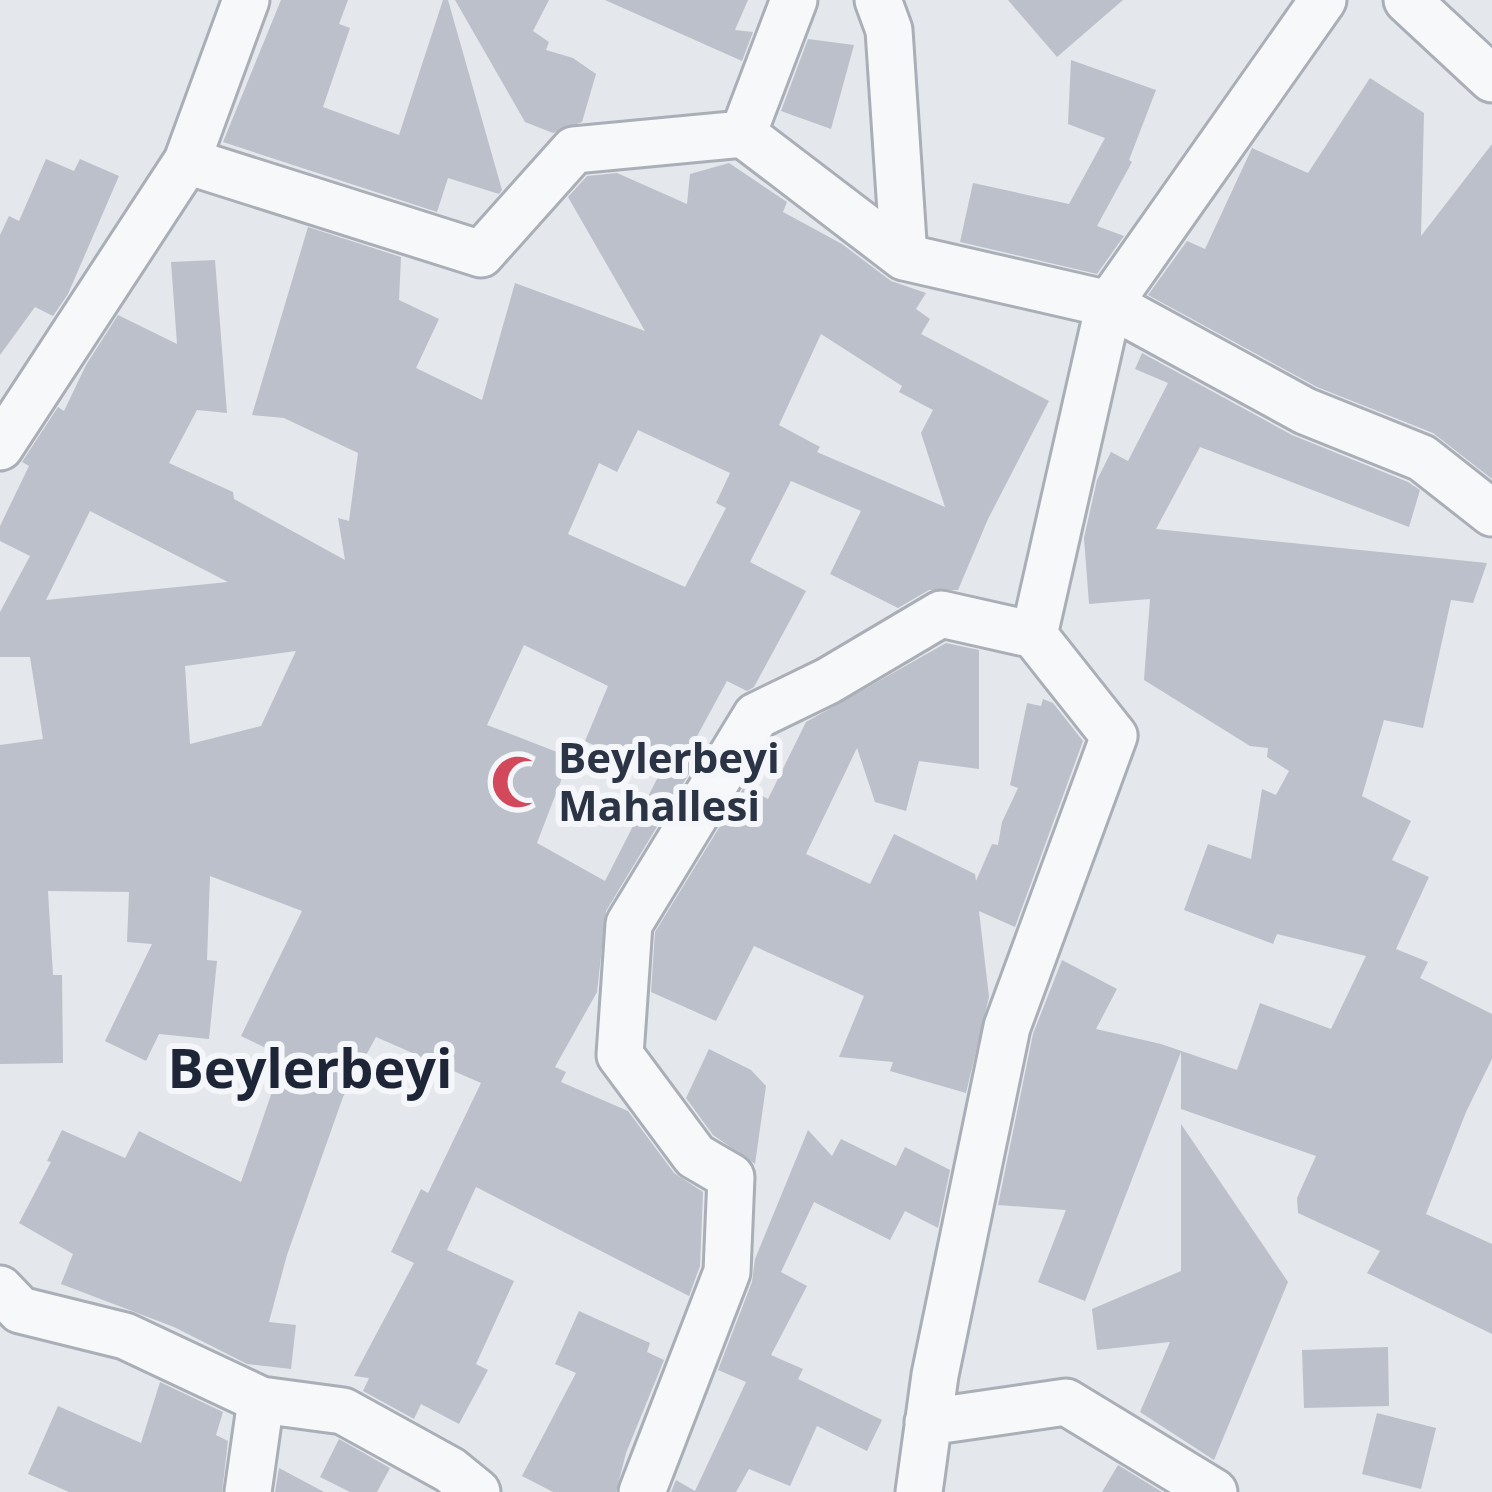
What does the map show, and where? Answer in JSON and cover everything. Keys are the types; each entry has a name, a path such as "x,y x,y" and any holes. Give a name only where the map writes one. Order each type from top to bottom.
{"street":[{"path":"0,447 187,161 246,0"},
{"path":"743,134 794,0"},
{"path":"878,0 889,30 904,257"},
{"path":"1034,635 1109,304 1323,0"},
{"path":"1407,0 1492,80"},
{"path":"187,161 481,254 574,150 743,134 904,257 1109,304 1305,412 1422,458 1492,513"},
{"path":"642,1492 727,1272 732,1191 731,1177 694,1156 620,1054 629,924 756,716 828,681 941,614 1034,635 1114,736 1007,1028 928,1422 919,1492"},
{"path":"0,1288 20,1310 125,1336 261,1400 344,1411 450,1470 477,1492"},
{"path":"248,1492 261,1400"},
{"path":"928,1422 1066,1402 1214,1492"}],"building":[{"path":"281,0 348,0 339,24 350,28 323,107 399,135 443,0 448,0 502,190 499,194 448,178 437,212 223,142"},
{"path":"455,0 549,0 533,31 549,42 546,50 573,58 596,74 582,122 553,133 525,122"},
{"path":"605,0 748,0 735,30 753,32 742,61"},
{"path":"1008,0 1123,0 1057,57"},
{"path":"808,39 854,45 831,129 781,111"},
{"path":"1071,60 1156,90 1132,162 1097,226 1124,236 1097,274 960,242 973,183 1069,204 1105,138 1068,124"},
{"path":"1370,78 1424,113 1421,236 1492,144 1492,479 1433,433 1317,387 1148,295 1187,241 1205,249 1252,148 1308,173"},
{"path":"46,159 74,171 80,159 119,176 68,294 53,316 35,307 0,355 0,235 9,216 19,221"},
{"path":"729,163 787,202 783,212 842,244 891,281 926,293 916,309 930,319 921,334 1049,401 988,519 958,590 929,590 898,608 830,574 861,511 791,481 750,562 806,591 754,687 747,691 727,681 690,749 701,754 606,911 597,992 555,1067 566,1072 561,1082 628,1111 674,1173 703,1192 700,1266 689,1296 476,1187 447,1250 514,1281 476,1364 488,1370 459,1424 421,1404 414,1419 363,1391 369,1378 354,1376 414,1263 391,1252 421,1189 428,1193 481,1083 376,1037 343,1097 287,1255 269,1322 296,1325 291,1369 247,1364 174,1327 61,1284 73,1254 19,1223 62,1130 125,1158 139,1131 241,1182 284,1057 241,1036 302,911 210,876 207,960 217,961 209,1039 159,1034 146,1061 105,1041 152,944 127,942 129,892 48,891 53,975 62,975 63,1063 0,1064 0,745 43,739 30,657 0,657 0,612 30,556 0,541 0,526 29,466 22,462 58,407 64,411 118,315 177,344 171,262 215,260 227,413 197,410 169,463 233,492 234,499 345,560 338,518 349,521 358,453 284,418 252,415 308,227 401,257 399,300 439,319 416,368 482,400 515,283 645,331 568,197 587,176 617,173 687,204 690,174","holes":["821,334 902,386 899,392 933,410 921,433 945,507 817,452 820,447 779,425","638,430 730,473 716,503 726,508 685,587 568,534 599,463 617,472","90,511 228,582 46,600","524,645 608,686 585,741 658,777 605,881 537,843 570,757 487,725","296,651 261,726 190,744 185,666"]},
{"path":"1142,353 1292,435 1420,490 1409,527 1200,447 1156,529 1487,563 1473,603 1451,600 1423,728 1384,720 1362,796 1411,821 1392,860 1429,877 1396,949 1428,962 1420,978 1492,1014 1492,1059 1426,1214 1492,1244 1492,1334 1367,1273 1380,1251 1298,1213 1297,1198 1316,1156 1181,1109 1181,1052 1085,1301 1038,1282 1066,1210 998,1205 1033,1034 1062,960 1117,989 1096,1029 1161,1044 1237,1070 1260,1003 1331,1029 1366,956 1277,934 1273,944 1184,910 1208,844 1251,859 1262,789 1276,795 1289,771 1267,757 1268,748 1250,746 1144,680 1150,599 1089,604 1084,538 1097,480 1111,452 1128,461 1168,383 1135,369"},
{"path":"946,643 979,650 979,769 919,761 906,811 875,802 857,748 806,854 870,884 894,834 975,874 976,881 992,844 998,845 1002,822 1018,788 1010,785 1027,703 1041,706 1043,699 1053,703 1083,741 1015,927 979,911 989,997 966,1093 890,1071 893,1062 839,1057 864,996 754,946 716,1021 651,992 655,932 744,787 768,799 806,722"},
{"path":"709,1049 751,1070 766,1086 755,1164 713,1135 686,1098"},
{"path":"1181,1124 1288,1282 1214,1460 1140,1412 1170,1342 1097,1350 1092,1309 1181,1271"},
{"path":"808,1130 832,1156 841,1139 896,1166 905,1147 950,1170 938,1228 905,1211 890,1240 814,1202 781,1272 807,1286 771,1355 803,1369 798,1379 882,1420 867,1451 817,1426 790,1486 749,1469 736,1492 671,1492 676,1480 695,1491 746,1382 718,1370 752,1282 755,1259"},
{"path":"579,1311 650,1343 647,1352 664,1360 626,1453 616,1492 553,1492 522,1476 576,1373 555,1364"},
{"path":"1388,1347 1389,1406 1304,1408 1302,1350"},
{"path":"160,1382 223,1412 216,1435 228,1441 222,1492 69,1492 28,1474 58,1406 141,1443"},
{"path":"1377,1413 1436,1428 1421,1489 1362,1474"},
{"path":"339,1439 390,1468 377,1492 350,1492 320,1477"},
{"path":"1118,1465 1162,1492 1102,1492"},
{"path":"279,1468 324,1492 275,1492"}],"place":[{"name":"Beylerbeyi Mahallesi","path":"518,782"}],"district":[{"name":"Beylerbeyi","path":"310,1069"}]}
